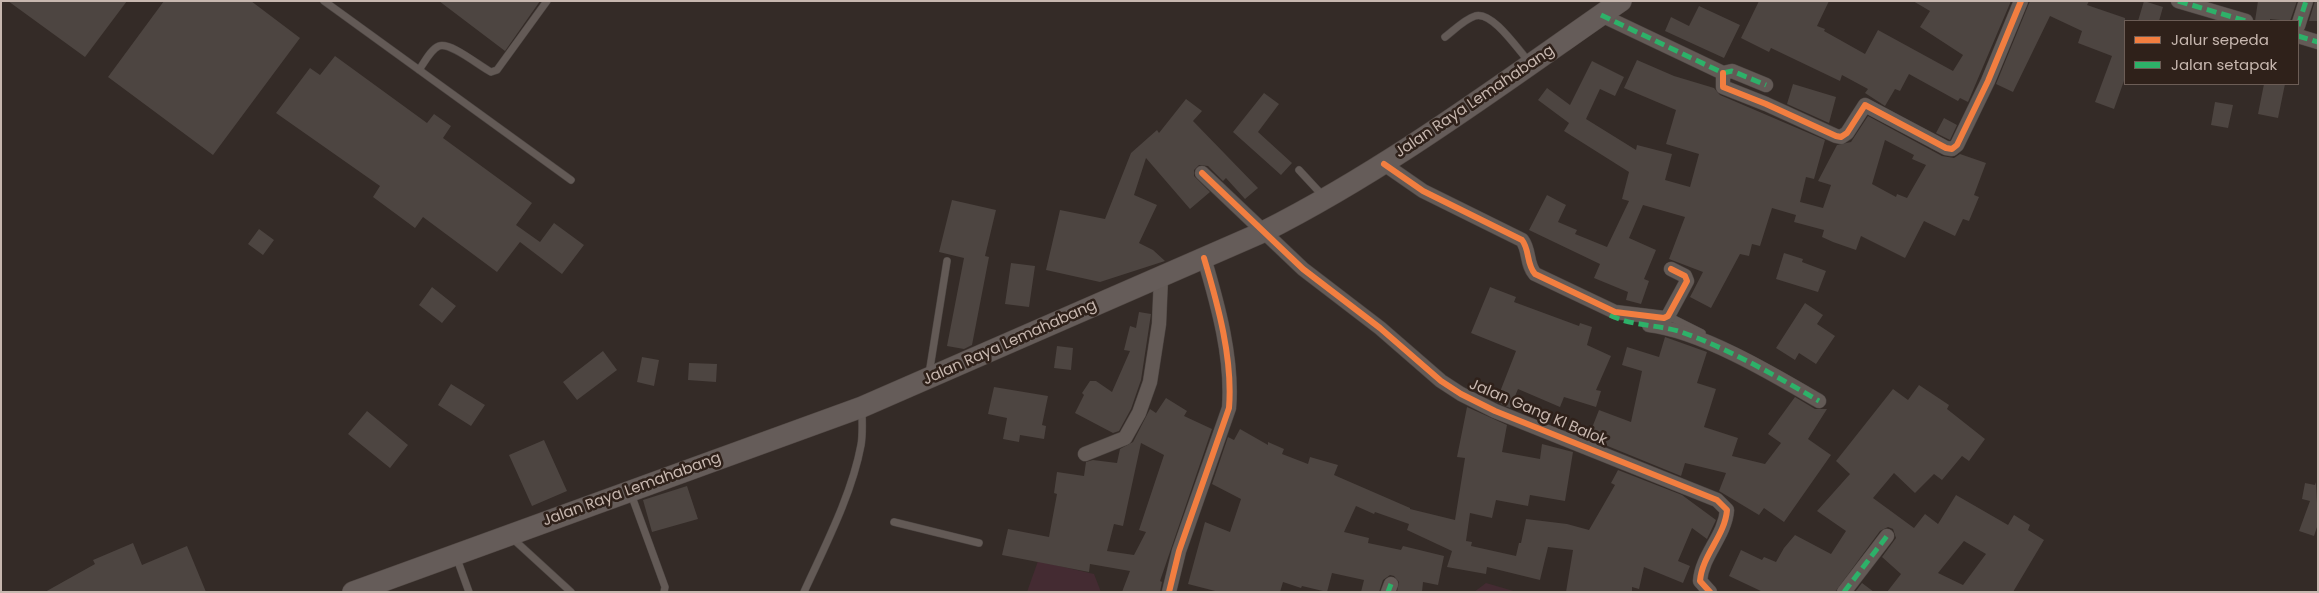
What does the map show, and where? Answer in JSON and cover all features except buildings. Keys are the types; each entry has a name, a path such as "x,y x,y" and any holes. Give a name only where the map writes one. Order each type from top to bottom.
{"main road":[{"name":"Jalan Raya Lemahabang","path":"358,591 508,534 862,407 1263,232 1326,199 1384,164 1621,1"}],"street":[{"path":"1723,73 1723,87 1766,104 1836,136 1841,137 1847,133 1865,105 1946,148 1952,148 1957,144 1988,81 2021,1"},
{"path":"2178,1 2205,5 2243,20"},
{"path":"2299,23 2306,1"},
{"path":"1601,15 1723,73 1732,71 1766,85"},
{"path":"2299,36 2318,42"},
{"path":"1384,164 1423,191 1522,240 1527,246 1530,268 1535,274 1588,300 1630,315 1664,318 1668,316 1687,281 1685,276 1671,269"},
{"path":"1202,173 1263,232"},
{"name":"Jalan Gang Kl Balok","path":"1263,232 1303,270 1380,328 1441,381 1461,394 1495,411 1717,500 1727,510 1722,532 1701,572 1700,581 1710,592"},
{"path":"1169,592 1179,551 1229,408 1231,387 1220,321 1204,258"},
{"path":"1085,454 1125,438 1139,413 1150,382 1159,324 1161,277"},
{"path":"1588,300 1593,308 1624,322 1673,329 1696,337 1819,401"},
{"path":"1844,592 1887,536"}],"lane":[{"path":"324,1 572,180"},
{"path":"419,70 432,52 439,46 448,46 491,72 497,70 547,1"},
{"path":"1445,36 1474,16 1487,16 1496,23 1531,64"},
{"path":"1299,170 1326,199"},
{"path":"928,379 948,261"},
{"path":"1668,316 1702,333"},
{"path":"804,592 827,542 853,476 861,444 862,407"},
{"path":"630,491 665,587 664,592"},
{"path":"894,522 979,543"},
{"path":"508,534 571,592"},
{"path":"454,554 469,592"}],"shaded area":[{"path":"1038,561 1094,574 1101,592 1027,592"},
{"path":"1486,583 1517,592 1474,592"}],"marked path":[{"path":"2178,1 2243,20"},
{"path":"2299,23 2306,1"},
{"path":"1601,15 1723,73 1732,71 1766,85"},
{"path":"2299,36 2318,42"},
{"path":"1610,315 1628,322 1684,333 1753,364 1819,401"},
{"path":"1844,592 1887,536"},
{"path":"1388,592 1391,584"}],"cycle path":[{"path":"1723,73 1723,87 1766,104 1836,136 1841,137 1847,133 1865,105 1946,148 1952,149 1957,145 1988,81 2021,1"},
{"path":"1384,164 1423,191 1522,240 1530,266 1535,274 1615,312 1664,318 1668,316 1687,281 1685,276 1671,269"},
{"path":"1202,173 1303,269 1380,328 1441,381 1461,394 1495,411 1717,500 1727,510 1722,528 1705,563 1700,581 1710,592"},
{"path":"1169,592 1179,551 1229,408 1230,389 1227,351 1204,258"}]}
